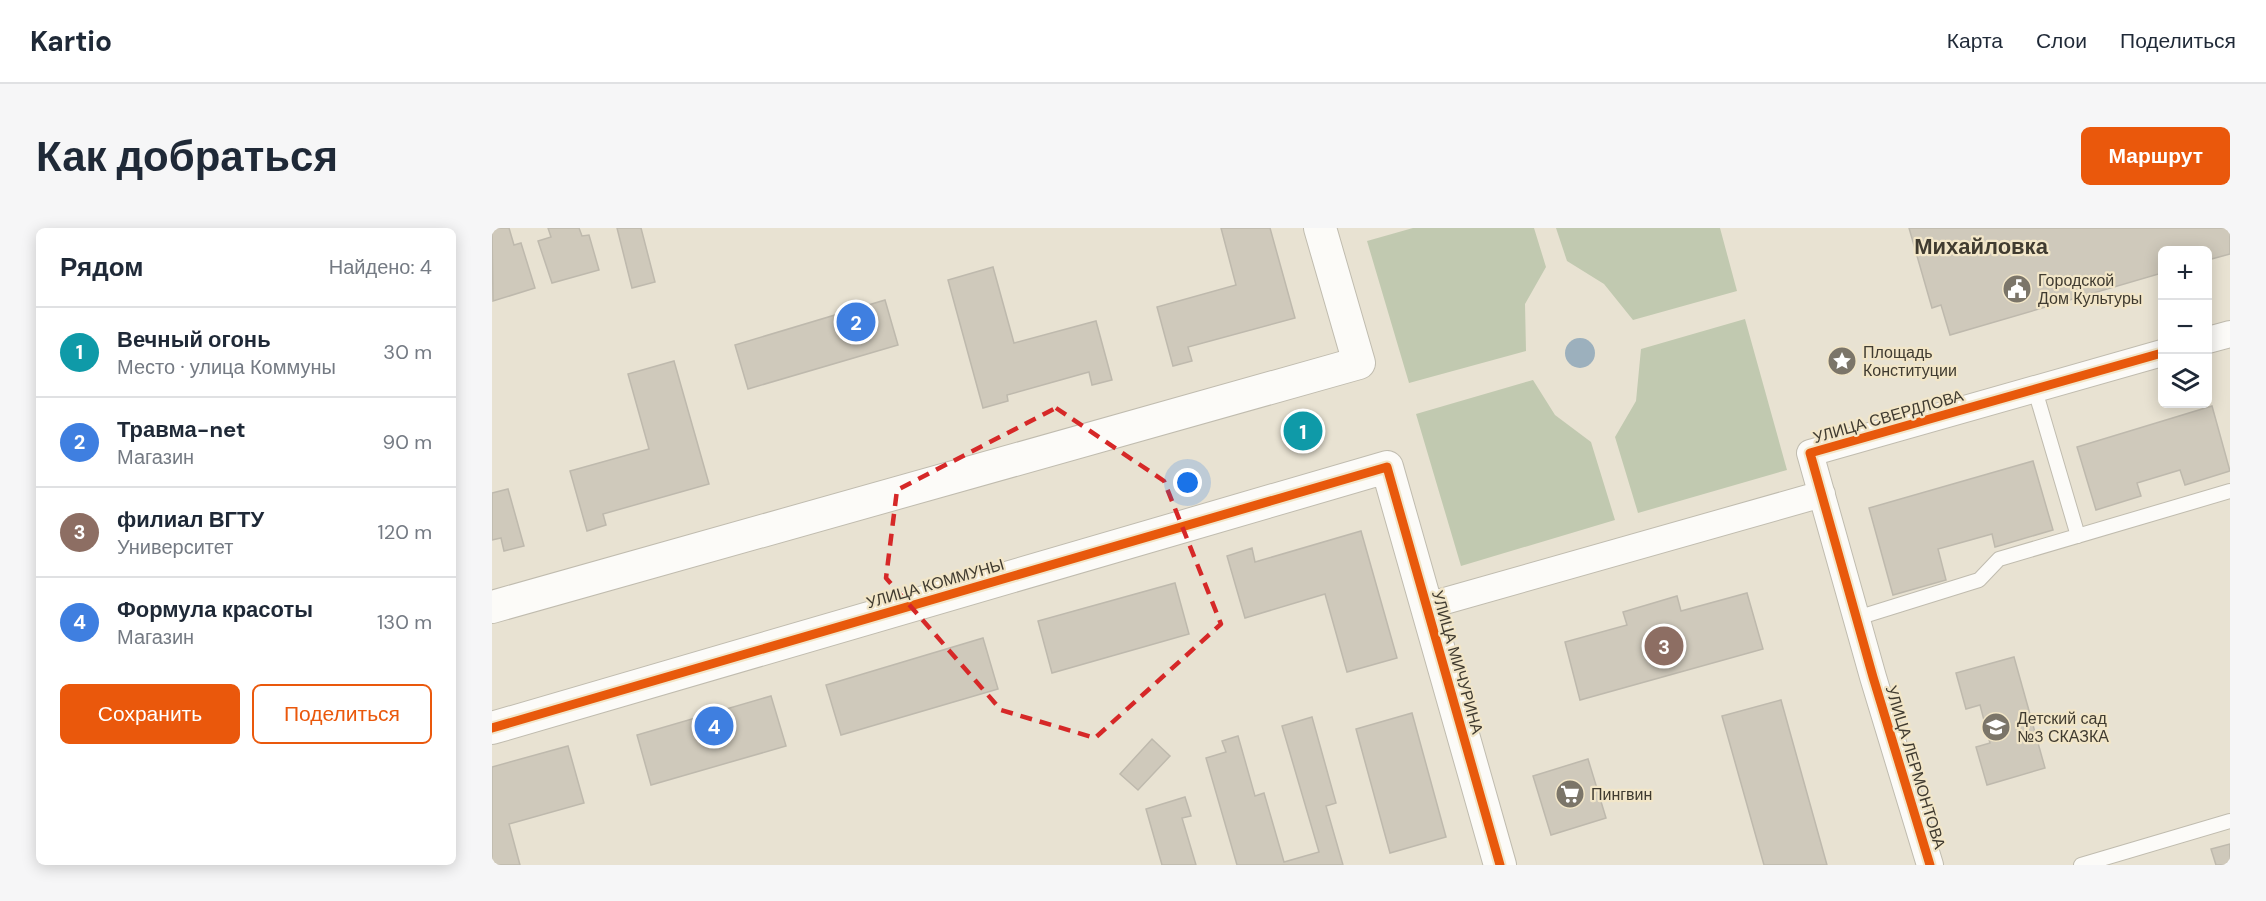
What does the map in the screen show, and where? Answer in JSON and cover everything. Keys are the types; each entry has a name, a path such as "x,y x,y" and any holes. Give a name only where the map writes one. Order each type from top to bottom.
{"street":[{"path":"492,606 1359,363 1320,228"},
{"path":"2212,339 2230,334"},
{"name":"УЛИЦА СВЕРДЛОВА","path":"1873,677 1810,453 2160,354"},
{"name":"УЛИЦА МИЧУРИНА","path":"1387,467 1500,865"},
{"name":"УЛИЦА КОММУНЫ","path":"492,728 1387,467"},
{"path":"1427,606 1822,494"},
{"name":"УЛИЦА ЛЕРМОНТОВА","path":"1873,677 1930,865"}],"lane":[{"path":"2035,390 2078,536"},
{"path":"1857,618 1979,580 1999,559 2230,491"},
{"path":"2081,865 2230,821"}],"highlighted area":[{"path":"1056,408 1164,481 1221,624 1095,738 1001,710 886,578 897,490"}],"green space":[{"path":"1413,228 1534,228 1546,267 1525,304 1526,351 1409,383 1367,241"},
{"path":"1556,228 1720,228 1737,291 1633,320 1604,284 1567,261"},
{"path":"1745,319 1787,470 1638,513 1615,437 1636,401 1641,349"},
{"path":"1533,380 1555,415 1591,442 1615,520 1461,566 1416,414"}],"water":[{"path":"1580,338 1591,342 1595,353 1591,364 1580,368 1569,364 1565,353 1569,342"}],"building":[{"path":"492,228 509,228 514,245 521,243 535,288 493,301"},
{"path":"548,228 579,228 582,236 589,235 599,270 552,283 538,241 551,237"},
{"path":"617,228 641,228 655,282 632,288"},
{"path":"1221,228 1270,228 1295,318 1188,347 1192,361 1173,366 1157,307 1236,285"},
{"name":"Городской Дом Культуры","path":"1909,228 2230,228 2230,254 2212,259 2212,246 2158,246 2158,274 1950,335 1941,305 1932,308"},
{"path":"993,267 1014,343 1096,321 1112,380 1092,385 1089,372 1007,395 1008,401 983,408 948,280"},
{"path":"885,300 898,345 748,389 735,345"},
{"path":"674,361 709,484 603,514 606,525 587,531 570,471 649,449 628,374"},
{"path":"2212,406 2230,471 2185,485 2180,470 2137,483 2141,496 2096,510 2077,447 2205,408 2212,408"},
{"path":"2033,461 2053,530 1995,547 1992,534 1938,549 1946,580 1893,595 1869,508"},
{"path":"508,489 524,546 504,551 501,538 492,540 492,493"},
{"path":"1361,531 1397,658 1347,672 1325,594 1245,618 1227,556 1252,548 1255,562"},
{"path":"1175,583 1189,634 1052,673 1038,621"},
{"path":"1747,593 1763,649 1580,700 1565,642 1627,625 1623,612 1677,596 1681,611"},
{"path":"983,638 998,689 841,735 826,685"},
{"path":"2014,657 2045,768 1987,785 1976,747 1990,743 1980,705 1966,709 1956,673"},
{"path":"771,696 786,746 651,785 637,735"},
{"path":"1781,700 1827,865 1764,865 1722,716"},
{"path":"1412,713 1446,837 1390,853 1356,729"},
{"path":"1312,717 1336,803 1326,806 1343,865 1237,865 1206,758 1226,752 1222,741 1238,736 1255,796 1264,793 1284,862 1319,852 1282,726"},
{"path":"1152,739 1170,756 1138,790 1120,774"},
{"path":"568,746 584,803 509,824 520,865 492,865 492,767"},
{"path":"1588,759 1606,818 1551,835 1533,776"},
{"path":"1185,797 1191,816 1182,818 1196,865 1162,865 1146,809"},
{"path":"2230,844 2230,865 2216,865 2211,849"}],"cycle path":[{"path":"1930,865 1873,677 1810,453 2158,354"},
{"path":"492,728 1387,467 1500,865"}],"place":[{"name":"Городской Дом Культуры","path":"2017,289"},
{"name":"Травма-net","path":"856,322"},
{"name":"Площадь Конституции","path":"1842,361"},
{"name":"Вечный огонь","path":"1303,431"},
{"name":"филиал ВГТУ","path":"1664,646"},
{"name":"Формула красоты","path":"714,726"},
{"name":"Детский сад №3 СКАЗКА","path":"1996,727"},
{"name":"Пингвин","path":"1570,794"}],"district":[{"name":"Михайловка","path":"1981,246"}]}
